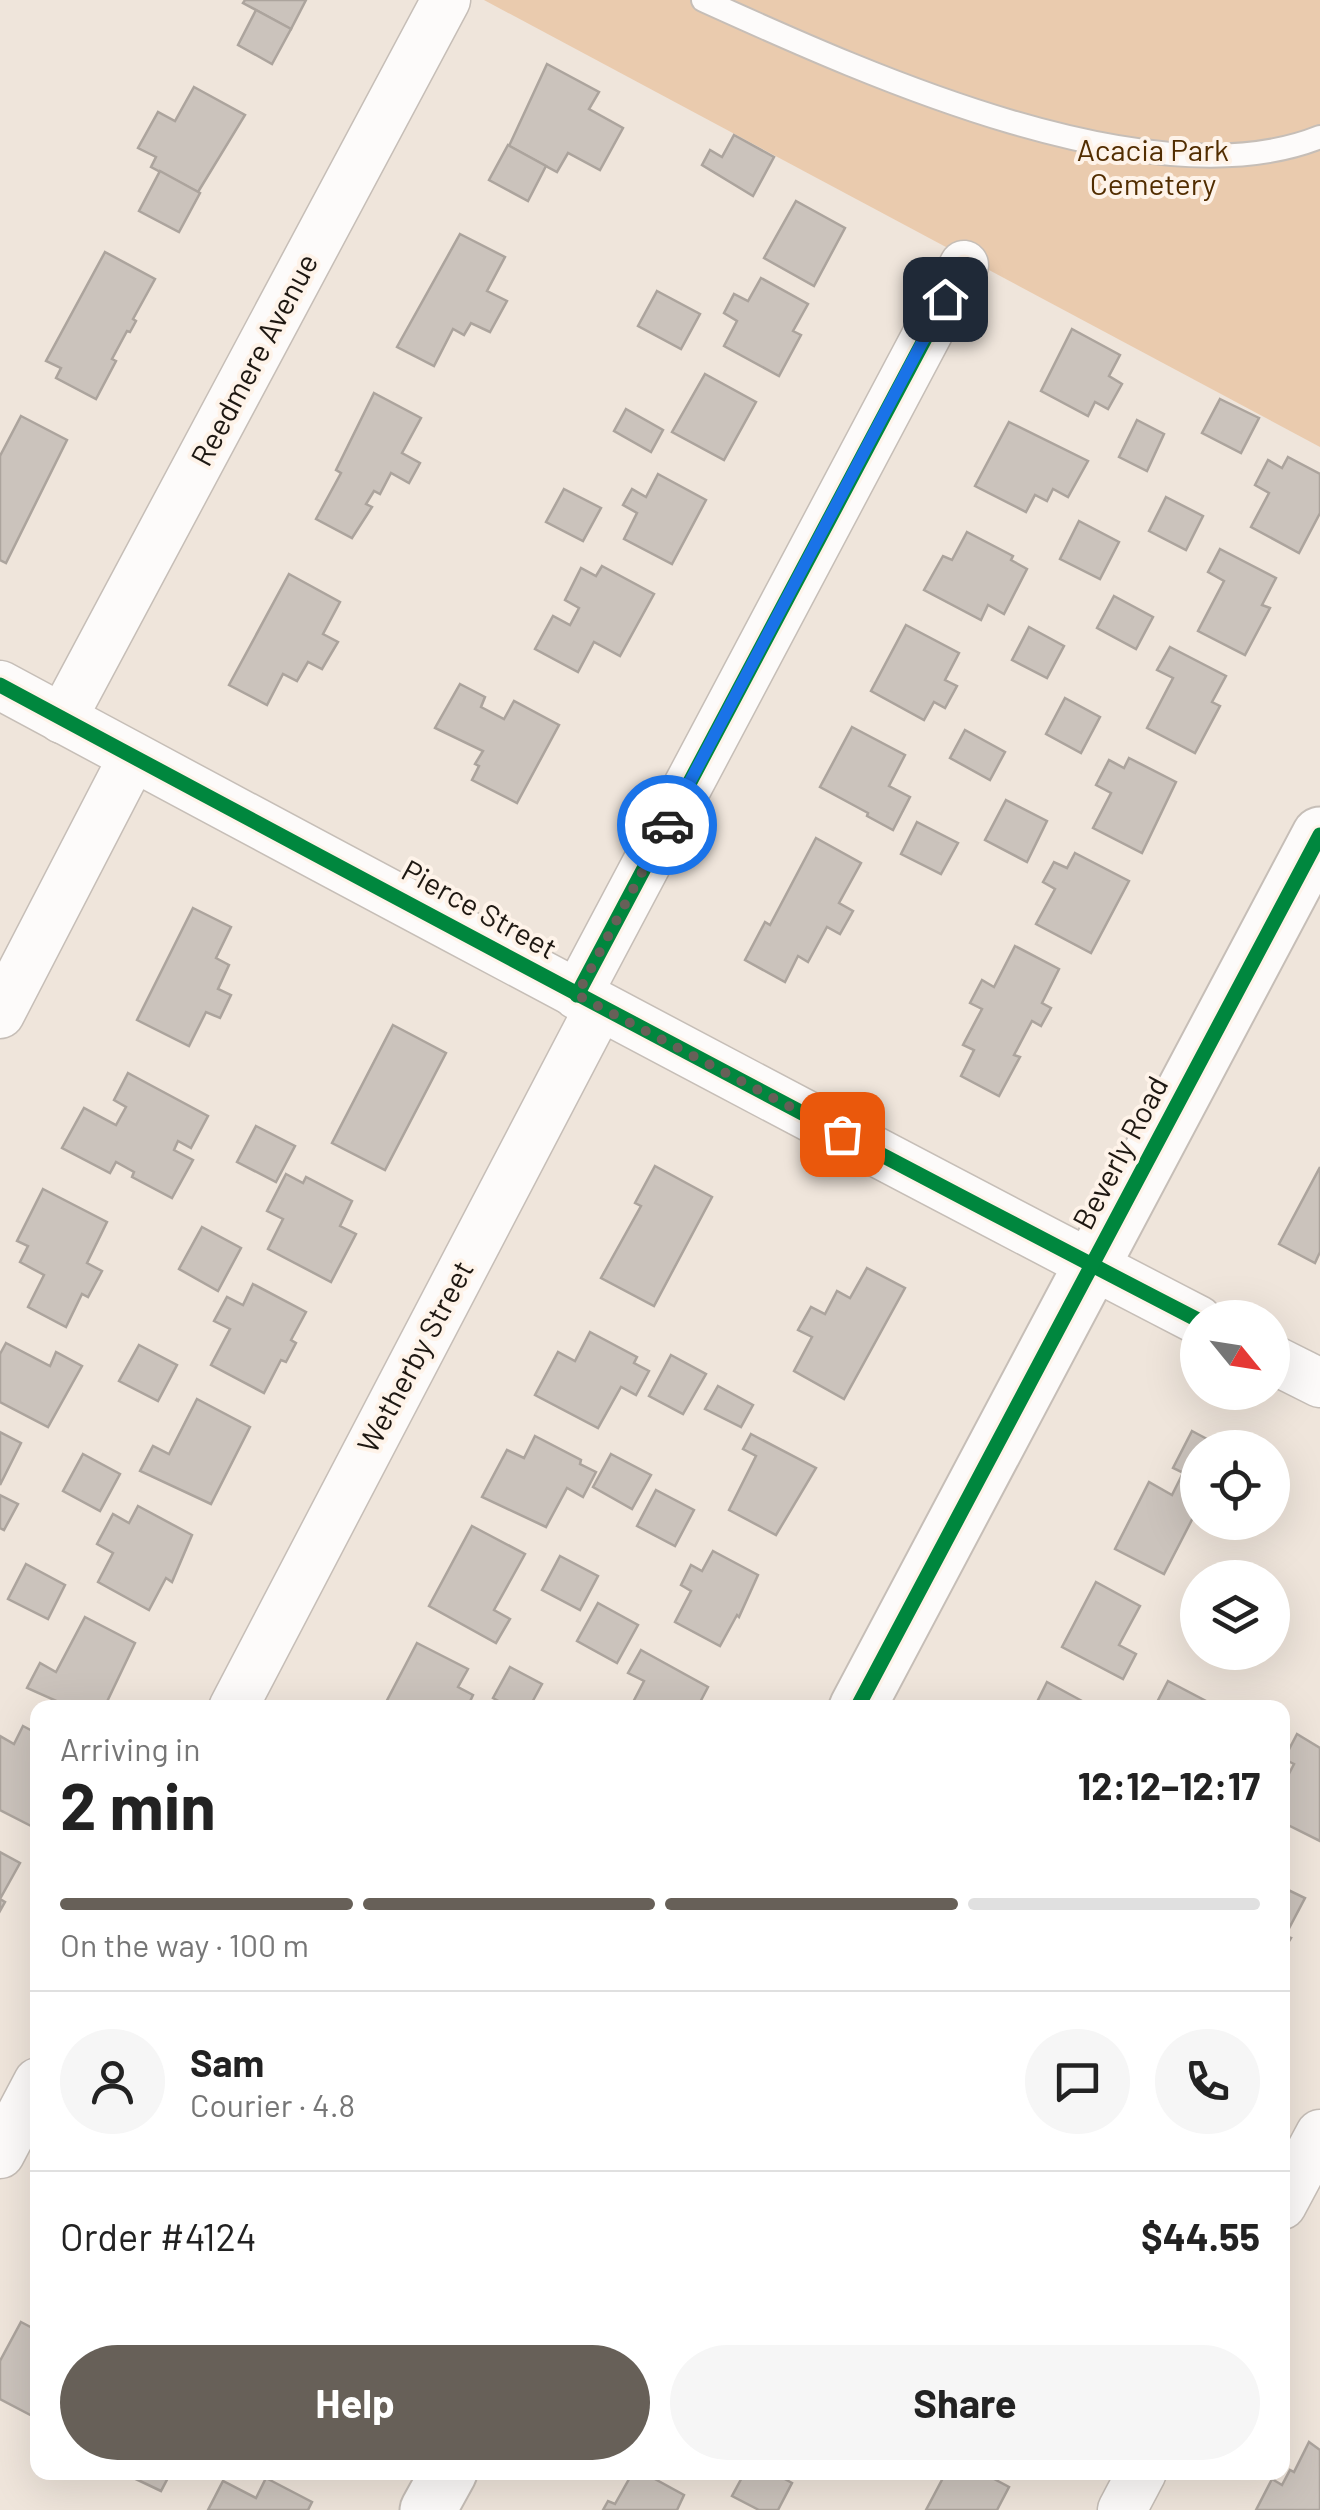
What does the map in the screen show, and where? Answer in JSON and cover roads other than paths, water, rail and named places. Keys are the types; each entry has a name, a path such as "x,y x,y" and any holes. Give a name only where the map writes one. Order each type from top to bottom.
{"street":[{"name":"Reedmere Avenue","path":"62,719 446,0"},
{"name":"Wetherby Street","path":"237,1700 964,264"},
{"name":"Pierce Street","path":"0,686 588,1001 1180,1311"},
{"path":"0,1014 133,756"},
{"name":"Beverly Road","path":"861,1700 1320,835"},
{"path":"1290,1368 1320,1383"},
{"path":"0,2154 30,2097"},
{"path":"1290,2190 1320,2134"},
{"path":"428,2510 444,2480"},
{"path":"1122,2510 1138,2480"}],"lane":[{"path":"703,0 820,53 964,110 1092,141 1190,157 1289,150 1320,138"}],"park label":[{"name":"Acacia Park Cemetery","path":"1153,168"}]}
